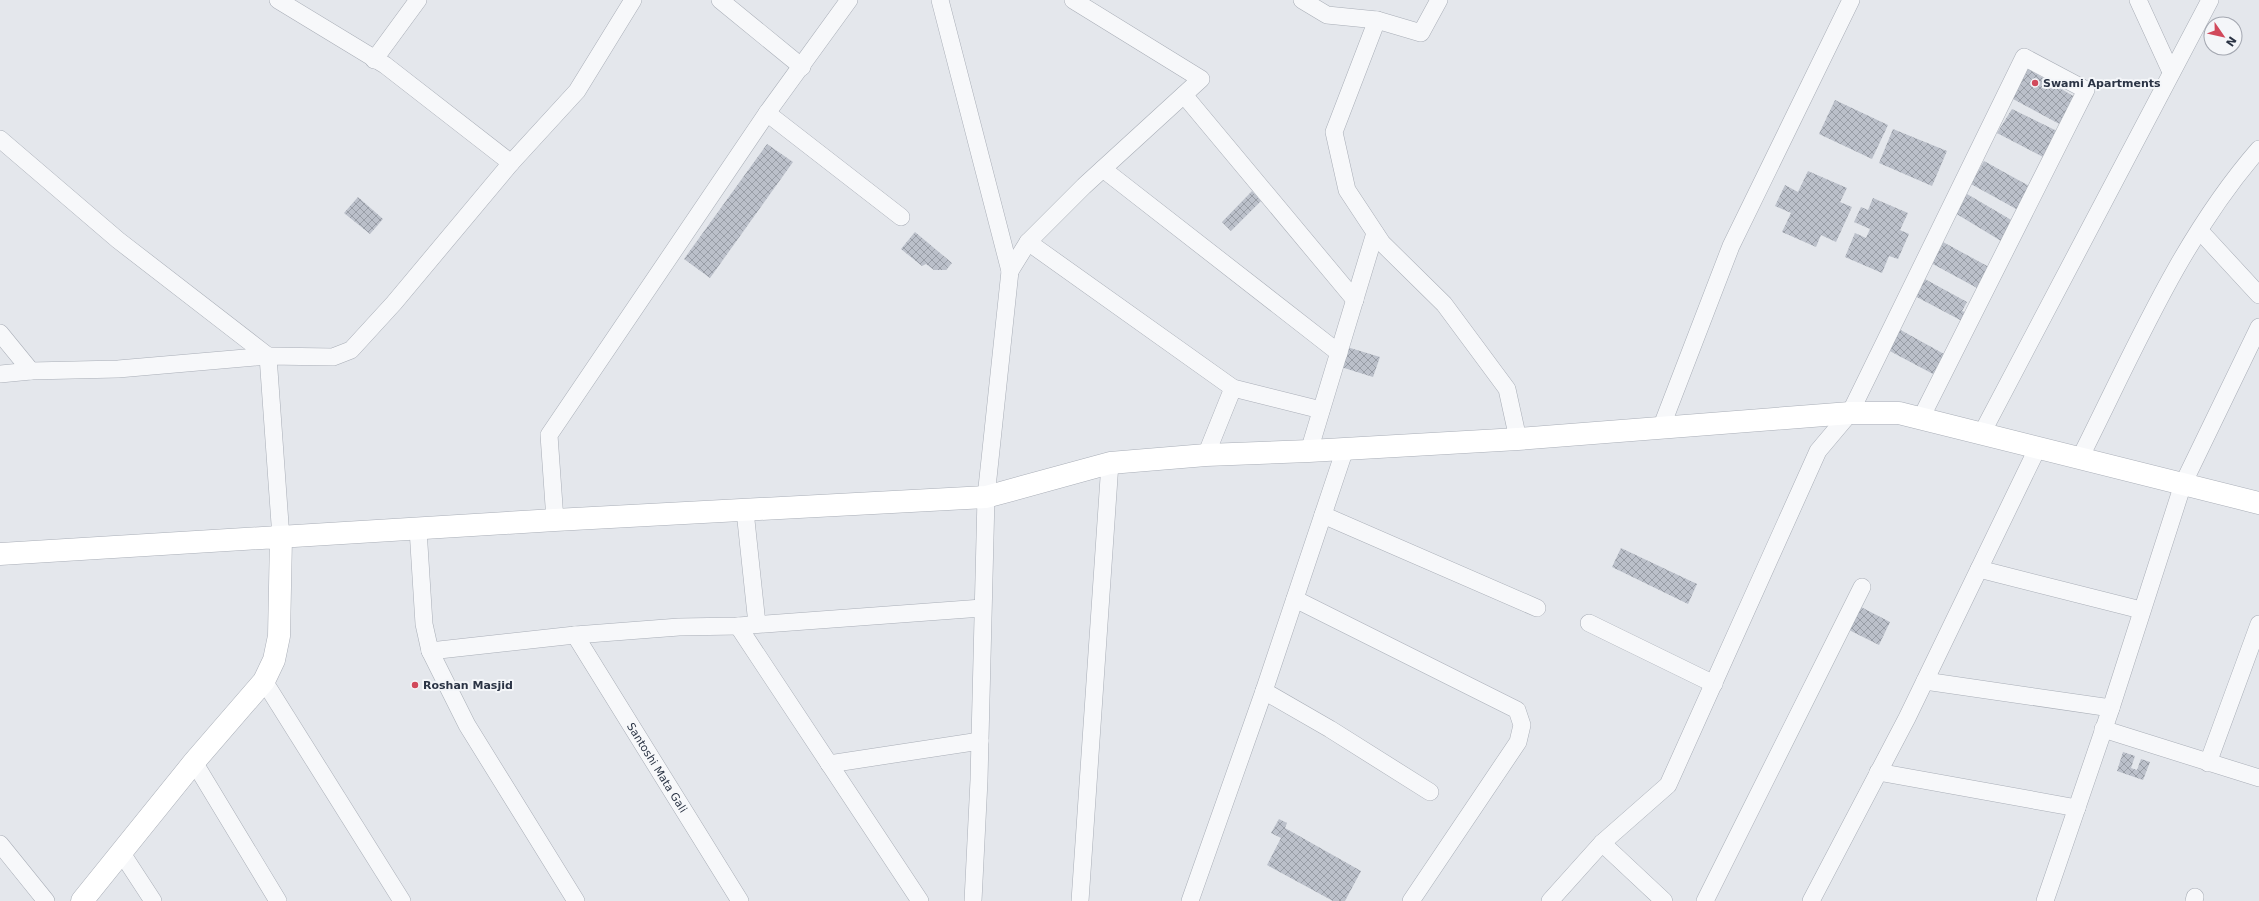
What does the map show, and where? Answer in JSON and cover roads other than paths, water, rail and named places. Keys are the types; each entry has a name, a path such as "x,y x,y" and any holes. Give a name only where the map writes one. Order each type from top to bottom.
{"street":[{"path":"278,0 374,60 385,65 511,163"},
{"path":"374,60 418,0"},
{"path":"0,374 31,371 118,369 268,356 333,357 351,350 511,163 577,91 633,0"},
{"path":"555,520 549,435 767,113 802,67 849,0"},
{"path":"940,0 1010,271 986,497 982,608 980,741 972,901"},
{"path":"1010,271 1028,242 1102,169 1201,79 1073,0"},
{"path":"1302,0 1327,15 1377,20 1422,34 1439,0"},
{"path":"1661,428 1731,246 1851,0"},
{"path":"2138,0 2171,72"},
{"path":"1982,433 2210,0"},
{"path":"731,3 802,67"},
{"path":"1377,20 1334,132 1347,190 1382,243 1444,304 1507,389 1518,440"},
{"path":"1550,901 1602,842 1668,785 1818,451 1850,413 2024,57 2086,90 1921,418"},
{"path":"1184,95 1355,300"},
{"path":"767,113 901,217"},
{"path":"0,139 118,240 268,356 281,538 279,636 274,660 264,681 194,762 82,901"},
{"path":"2080,458 2164,290 2233,179 2259,149"},
{"path":"1102,169 1339,353"},
{"path":"2200,231 2259,295"},
{"path":"1309,452 1375,233"},
{"path":"1028,242 1233,388 1321,410"},
{"path":"2045,901 2104,730 2141,610 2183,484 2259,327"},
{"path":"0,333 31,371"},
{"path":"1206,455 1233,388"},
{"path":"0,554 281,538 555,520 986,497 1110,463 1206,455 1309,452 1518,440 1850,413 1899,413 2259,503"},
{"path":"1811,901 1925,681 2038,447"},
{"path":"1190,901 1264,691 1345,449"},
{"path":"1080,901 1110,463"},
{"path":"745,511 757,624"},
{"path":"1323,515 1537,608"},
{"path":"418,529 424,624 430,651 467,725 576,901"},
{"path":"1979,569 2141,610"},
{"path":"1705,901 1862,587"},
{"path":"1295,599 1517,710 1522,725 1518,742 1411,901"},
{"path":"430,651 575,635 679,627 738,626 982,608"},
{"path":"1589,622 1714,684"},
{"path":"2208,763 2254,652 2259,624"},
{"path":"738,626 920,901"},
{"name":"Santoshi Mata Gali","path":"575,635 740,901"},
{"path":"264,681 402,901"},
{"path":"1925,681 2111,708"},
{"path":"1264,691 1330,729 1430,792"},
{"path":"2104,730 2259,778"},
{"path":"830,764 980,741"},
{"path":"194,762 278,901"},
{"path":"1878,772 2077,808"},
{"path":"1602,842 1664,901"},
{"path":"0,844 46,901"},
{"path":"121,852 153,901"}],"place":[{"name":"Swami Apartments","path":"2035,83"},
{"name":"Roshan Masjid","path":"415,685"}]}
